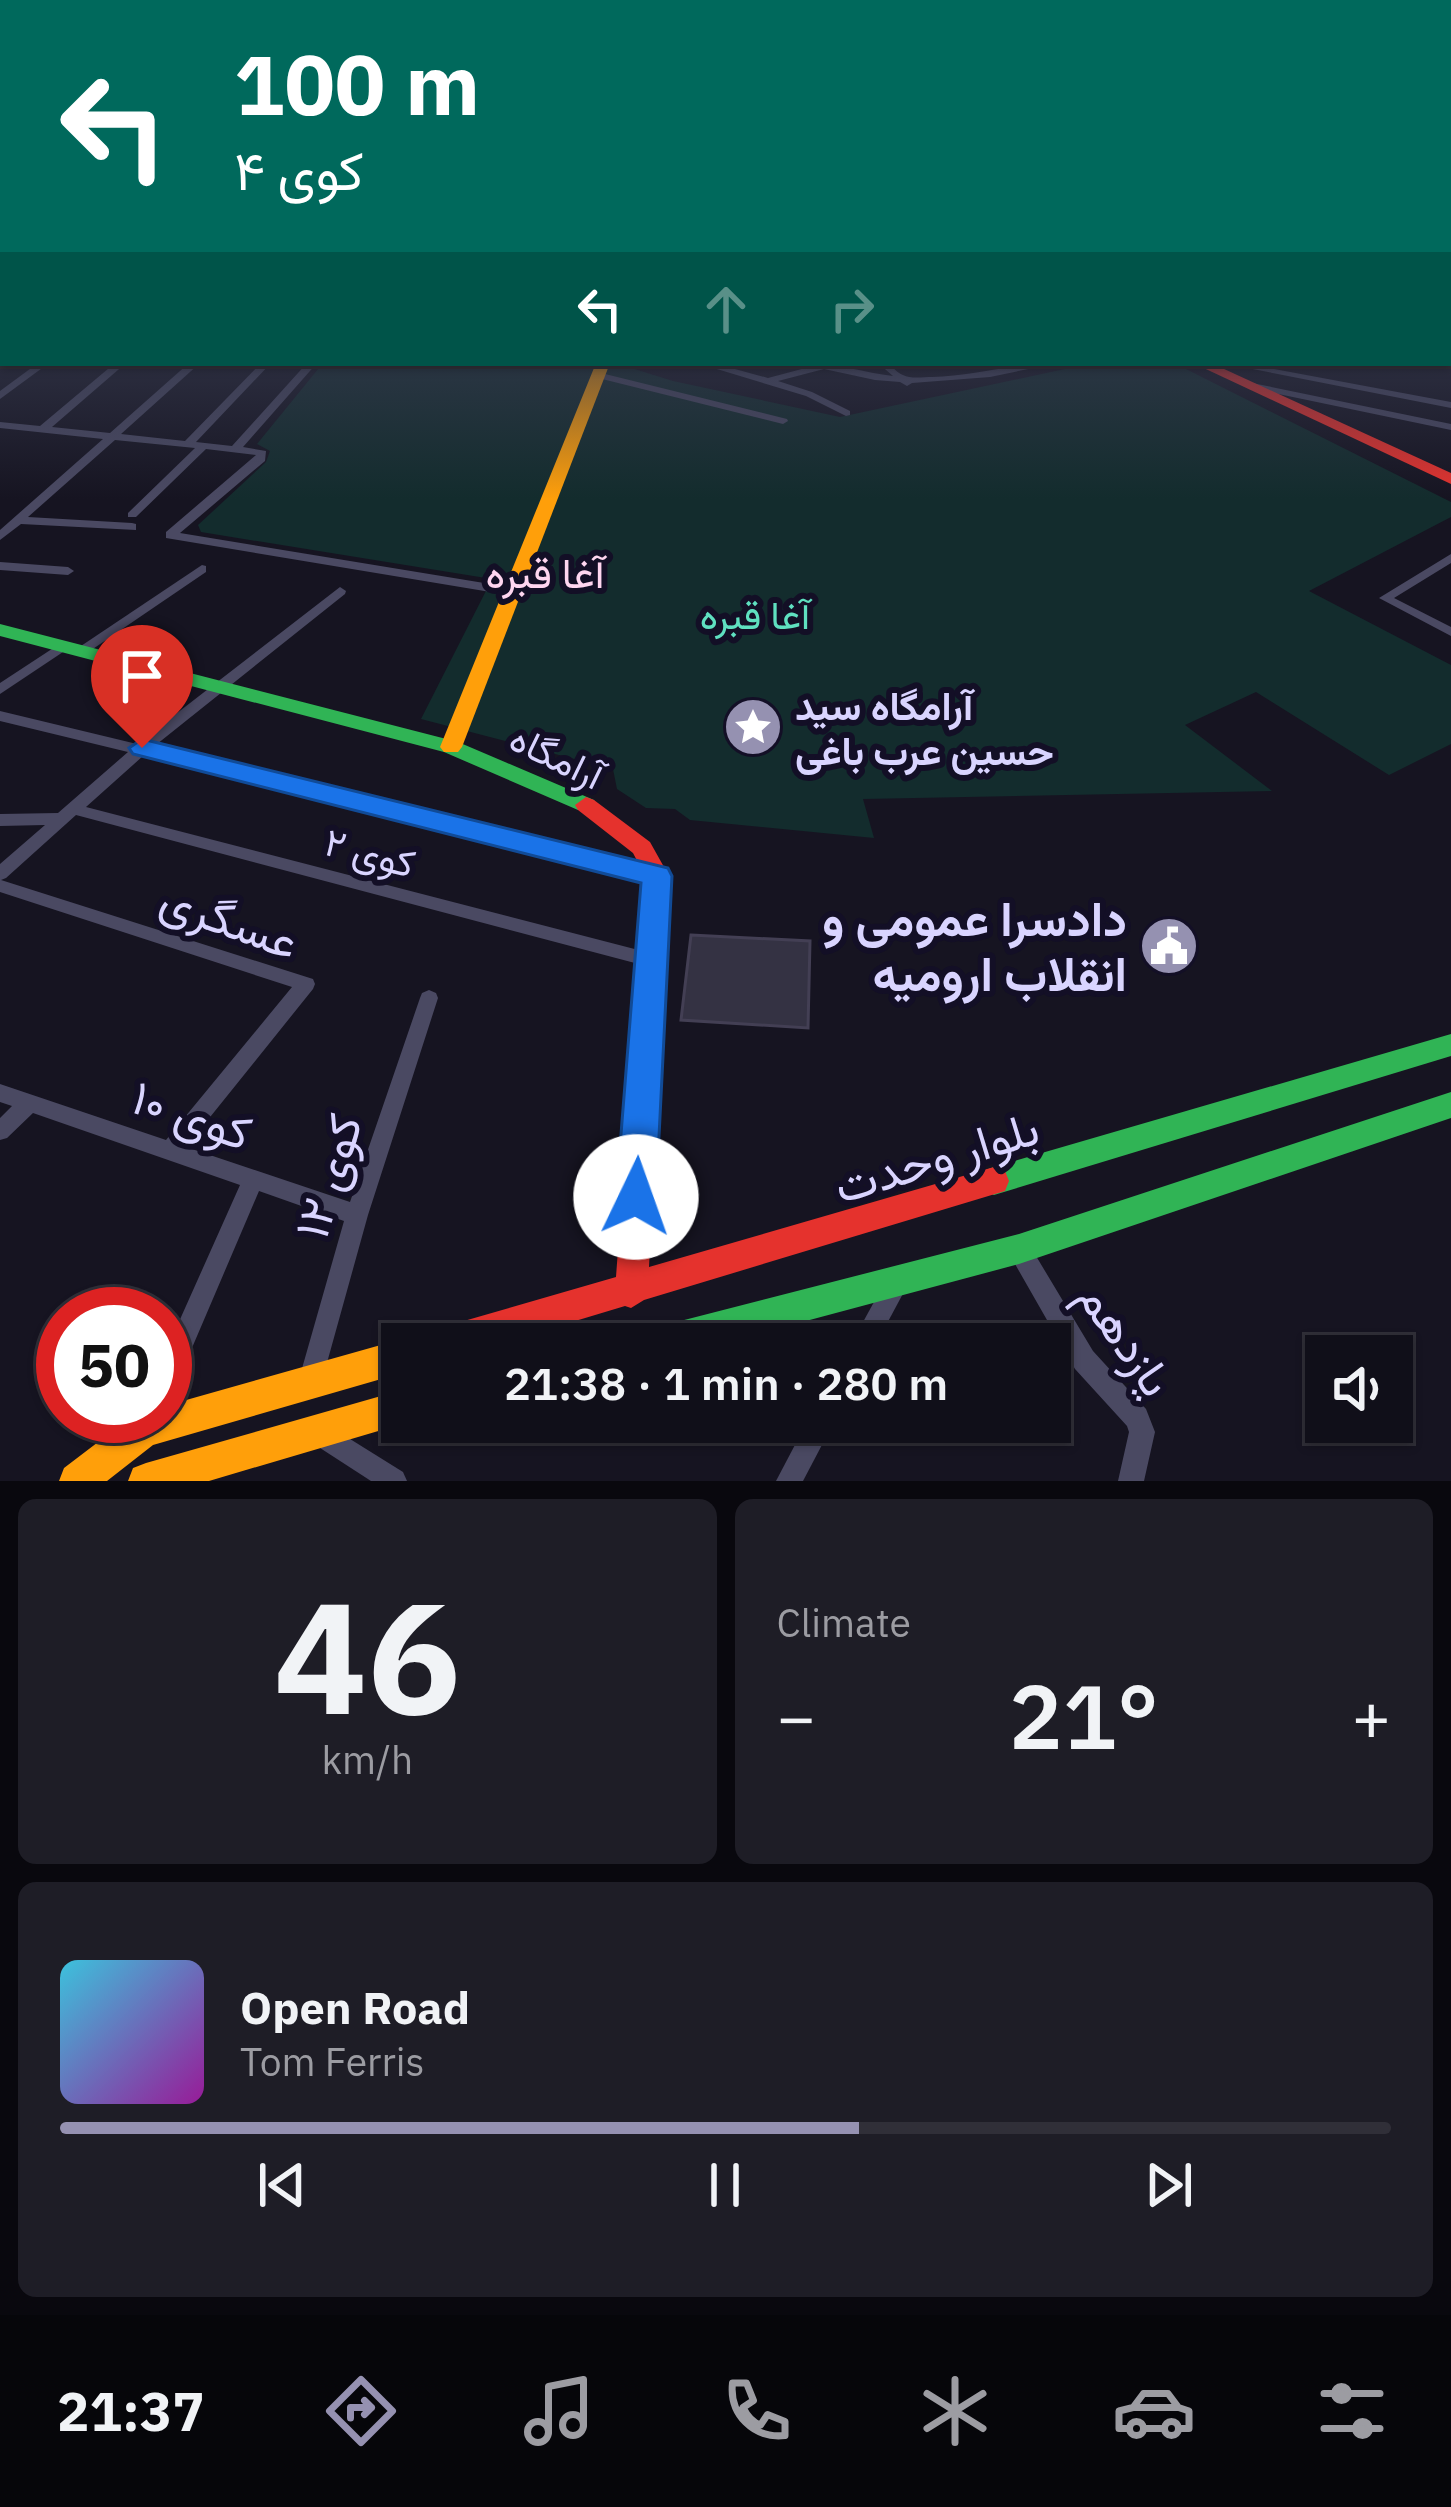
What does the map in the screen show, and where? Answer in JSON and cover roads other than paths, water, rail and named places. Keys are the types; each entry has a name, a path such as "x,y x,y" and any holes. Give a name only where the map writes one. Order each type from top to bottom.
{"main road":[{"path":"1206,366 1451,479"},
{"path":"451,747 602,370"},
{"name":"آرامگاه","path":"0,630 451,747 579,800 642,848 657,876"},
{"path":"631,1292 657,876"},
{"name":"بلوار وحدت","path":"519,1323 1451,1045"},
{"path":"742,1323 1018,1249 1451,1106"},
{"path":"192,1411 381,1361"},
{"path":"146,1481 381,1412"},
{"path":"77,1481 123,1443"}],"street":[{"path":"0,396 40,366"},
{"path":"42,430 117,366"},
{"path":"0,536 192,366"},
{"path":"188,444 263,366"},
{"path":"235,449 309,366"},
{"path":"713,366 809,394 846,413"},
{"path":"768,381 812,366"},
{"path":"825,366 874,380 907,382 982,377 1037,366"},
{"path":"887,366 907,382"},
{"path":"968,366 982,377"},
{"path":"1243,366 1451,404"},
{"path":"602,370 783,422"},
{"path":"1243,385 1451,427"},
{"path":"4,429 262,453 261,459 170,535 514,592"},
{"path":"20,520 132,521 204,445"},
{"path":"1451,558 1385,598 1451,632"},
{"path":"0,566 68,571"},
{"path":"0,690 202,569"},
{"path":"0,874 142,748 340,590"},
{"path":"0,716 657,876"},
{"name":"کوی ۲","path":"0,820 68,814 650,960"},
{"name":"عسگری","path":"0,886 306,984 170,1151"},
{"name":"کوی ۱۲","path":"310,1381 357,1215 429,998"},
{"name":"کوی ۱۰","path":"0,1093 357,1215"},
{"path":"0,1131 30,1103"},
{"path":"192,1319 253,1180"},
{"name":"یازدهم","path":"1018,1249 1084,1360 1137,1418 1142,1432 1131,1481"},
{"path":"874,1323 895,1285"},
{"path":"314,1429 394,1481"},
{"path":"789,1481 810,1443"}],"place":[{"name":"آرامگاه سید حسین عرب باغی","path":"753,727"},
{"name":"دادسرا عمومی و انقلاب ارومیه","path":"1169,946"}],"district":[{"name":"آغا قبره","path":"545,572"}]}
